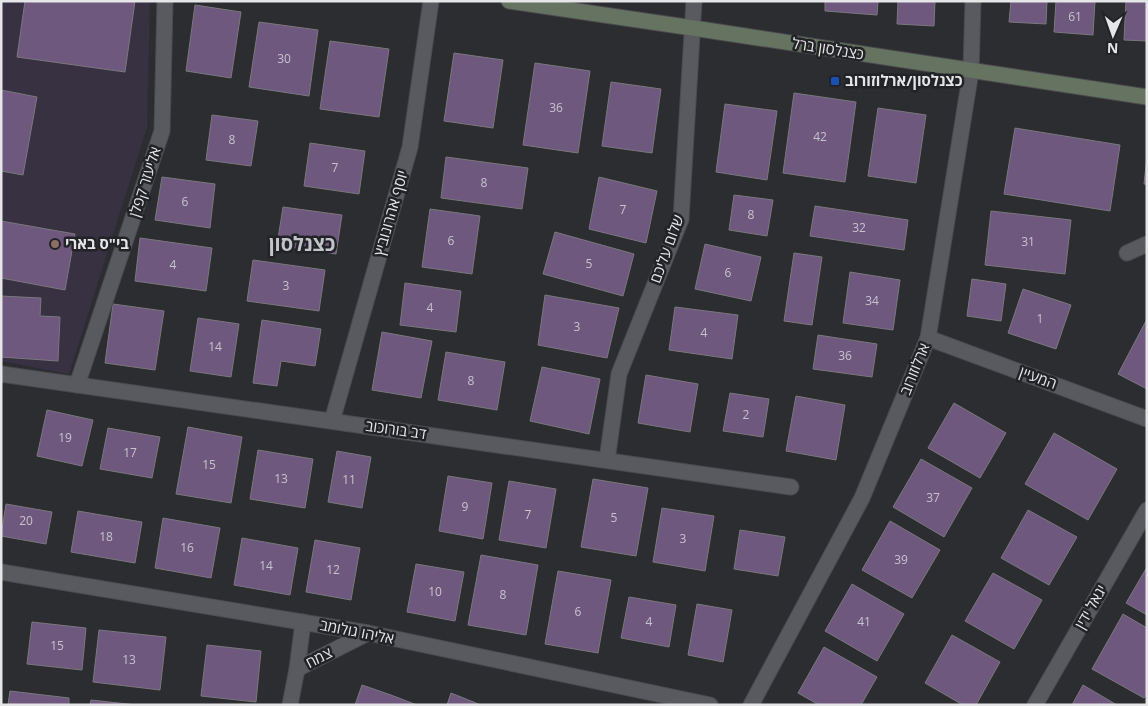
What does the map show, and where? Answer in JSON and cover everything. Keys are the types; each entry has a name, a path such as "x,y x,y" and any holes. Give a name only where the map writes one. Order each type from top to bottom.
{"street":[{"name":"אליעזר קפלן","path":"77,385 162,131 166,1"},
{"name":"יוסף אהרונוביץ","path":"332,421 410,147 431,1"},
{"name":"כצנלסון ברל","path":"509,1 1147,98"},
{"name":"שלום עליכם","path":"607,460 619,374 682,219 694,1"},
{"name":"ארלוזורוב","path":"751,705 862,498 928,338 970,71 973,1"},
{"path":"1127,253 1147,244"},
{"name":"המעיין","path":"928,338 1147,419"},
{"name":"דב בורוכוב","path":"1,374 791,487"},
{"name":"יגאל ידין","path":"1035,705 1147,510"},
{"name":"אליהו גולומב","path":"1,572 368,633 710,705"},
{"name":"צמח","path":"290,705 303,622"},
{"name":"צמח","path":"297,669 368,633"}],"shaded area":[{"name":"בי\"ס בארי","path":"1,1 150,1 147,127 69,374 1,361"}],"building":[{"path":"25,1 135,1 125,72 17,57"},
{"path":"825,1 878,1 877,15 825,11"},
{"path":"898,1 935,1 934,26 897,24"},
{"path":"1011,1 1047,1 1046,24 1009,22"},
{"path":"1056,1 1095,1 1093,35 1054,32"},
{"path":"1126,1 1147,1 1147,41 1124,40"},
{"path":"195,5 241,12 231,78 186,71"},
{"path":"259,22 318,30 309,96 249,87"},
{"path":"330,41 389,49 379,117 320,109"},
{"path":"454,53 503,60 493,128 444,121"},
{"path":"535,63 590,71 578,153 523,145"},
{"path":"611,82 661,89 652,153 602,146"},
{"path":"1,90 37,97 23,175 1,171"},
{"path":"794,93 856,102 845,182 783,173"},
{"path":"725,104 777,111 767,180 716,172"},
{"path":"878,108 926,115 916,183 868,176"},
{"path":"212,115 258,121 251,166 206,160"},
{"path":"1015,128 1120,145 1110,211 1004,194"},
{"path":"310,143 365,151 359,194 304,186"},
{"path":"1147,156 1147,184 1144,184"},
{"path":"446,157 528,168 522,209 441,198"},
{"path":"162,177 215,184 210,228 155,220"},
{"path":"599,177 657,191 646,243 589,229"},
{"path":"734,195 773,200 767,236 729,230"},
{"path":"815,206 908,220 904,250 810,236"},
{"path":"283,207 342,215 336,254 277,245"},
{"path":"430,209 480,216 472,274 422,267"},
{"path":"991,211 1071,220 1065,274 985,265"},
{"path":"1,221 75,234 65,290 1,278"},
{"path":"555,232 634,254 623,296 543,274"},
{"path":"140,238 212,248 206,291 135,281"},
{"path":"705,244 761,257 751,301 695,289"},
{"path":"794,253 822,257 812,325 784,321"},
{"path":"253,260 325,270 319,311 247,301"},
{"path":"850,272 900,280 893,330 843,323"},
{"path":"972,279 1006,284 1001,321 967,316"},
{"path":"405,283 461,291 456,332 400,325"},
{"path":"1023,289 1071,305 1056,349 1008,333"},
{"path":"545,295 619,308 607,358 538,345"},
{"path":"1,296 41,298 40,316 60,317 58,361 1,357"},
{"path":"113,304 164,311 155,370 105,363"},
{"path":"675,307 738,315 732,359 669,350"},
{"path":"198,318 239,324 231,377 190,371"},
{"path":"1147,319 1147,389 1118,374"},
{"path":"262,320 321,329 315,366 281,361 277,386 253,383"},
{"path":"382,332 432,341 421,398 372,390"},
{"path":"818,335 877,344 872,377 813,369"},
{"path":"446,352 505,362 497,410 438,400"},
{"path":"542,367 600,379 589,434 530,421"},
{"path":"646,375 698,384 690,432 638,423"},
{"path":"730,393 769,399 763,437 723,431"},
{"path":"796,396 845,405 836,460 786,451"},
{"path":"954,403 1006,433 980,478 928,448"},
{"path":"47,410 93,420 82,466 37,456"},
{"path":"188,427 242,437 231,503 176,494"},
{"path":"108,428 160,437 152,478 100,469"},
{"path":"1054,433 1117,469 1088,520 1025,484"},
{"path":"258,450 313,459 305,508 250,499"},
{"path":"337,451 371,457 362,508 328,502"},
{"path":"921,459 972,488 944,537 893,507"},
{"path":"448,476 492,483 483,539 439,531"},
{"path":"593,479 648,488 636,556 581,547"},
{"path":"509,481 556,489 546,548 499,540"},
{"path":"6,504 52,512 46,544 1,536"},
{"path":"662,508 714,516 705,571 653,562"},
{"path":"1028,510 1077,537 1049,585 1001,558"},
{"path":"78,511 142,522 135,563 71,552"},
{"path":"163,518 220,528 211,578 155,568"},
{"path":"890,521 940,550 912,598 862,570"},
{"path":"740,530 785,537 778,576 734,569"},
{"path":"242,538 298,548 290,595 234,585"},
{"path":"315,540 360,548 351,600 306,592"},
{"path":"481,555 538,565 526,635 468,625"},
{"path":"416,564 464,572 455,621 407,612"},
{"path":"1147,567 1147,615 1126,603"},
{"path":"558,571 611,580 598,653 545,644"},
{"path":"993,573 1042,600 1014,649 965,621"},
{"path":"852,584 904,614 877,661 825,631"},
{"path":"629,597 676,605 669,647 621,638"},
{"path":"697,604 732,610 723,662 688,655"},
{"path":"1123,614 1147,628 1147,694 1144,698 1092,669"},
{"path":"32,622 86,628 82,670 27,664"},
{"path":"99,630 166,637 160,690 93,682"},
{"path":"952,635 1000,662 976,705 963,705 925,683"},
{"path":"207,645 261,651 256,702 201,696"},
{"path":"824,647 877,677 861,705 819,705 798,693"},
{"path":"362,685 391,695 417,705 355,705"},
{"path":"1083,685 1117,705 1072,705"},
{"path":"10,691 69,698 69,705 8,705"},
{"path":"451,693 481,705 447,705"},
{"path":"91,700 137,705 90,705"}],"place":[{"name":"כצנלסון/ארלוזורוב","path":"835,81"},
{"name":"בי\"ס בארי","path":"55,244"}],"district":[{"name":"כצנלסון","path":"302,244"}]}
